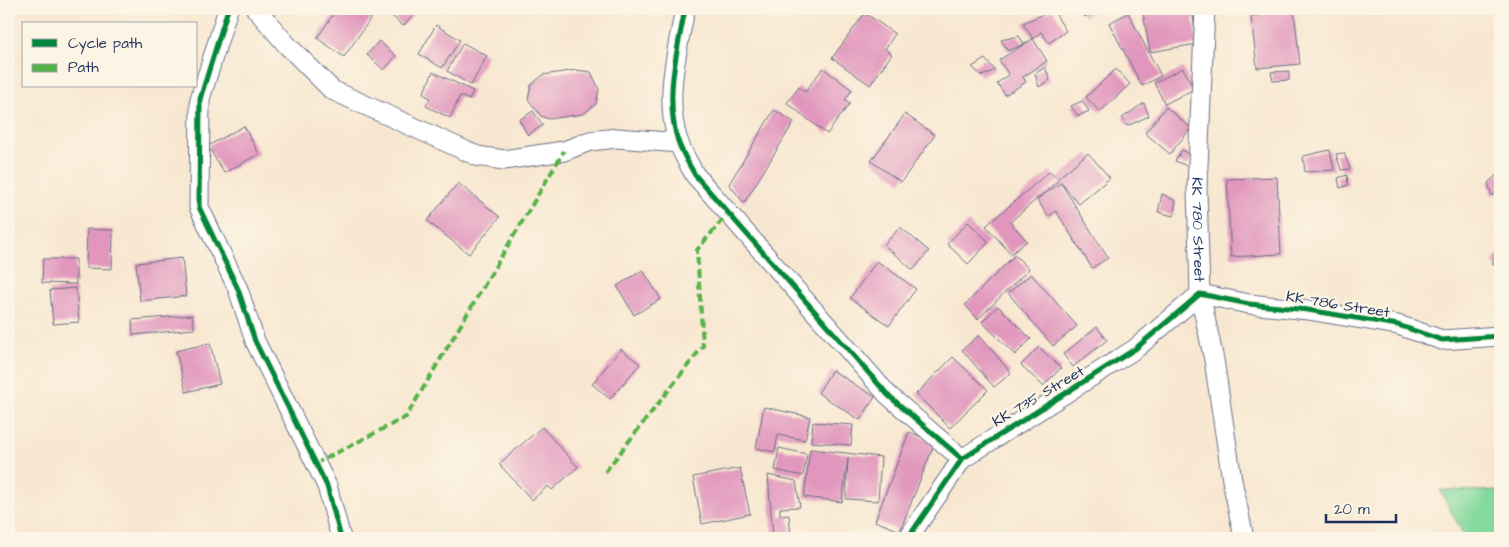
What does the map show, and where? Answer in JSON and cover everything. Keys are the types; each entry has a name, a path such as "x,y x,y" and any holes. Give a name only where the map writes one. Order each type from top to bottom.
{"street":[{"path":"228,9 200,99 199,207 238,289 255,341 327,486 341,538"},
{"path":"256,9 287,46 332,90 476,156 504,160 564,151 590,141 616,138 678,143"},
{"path":"686,9 672,75 672,117 678,143 695,175 888,395 962,459"},
{"name":"KK 780 Street","path":"1205,9 1197,188 1200,294 1214,360 1232,480 1244,538"},
{"name":"KK 786 Street","path":"1200,294 1249,304 1308,310 1398,326 1442,340 1500,336"},
{"name":"KK 735 Street","path":"908,538 962,459 1135,349 1200,294"}],"green space":[{"path":"1440,490 1500,491 1500,538 1465,538"}],"building":[{"path":"337,9 363,9 373,15 344,57 317,38"},
{"path":"384,9 419,9 403,26"},
{"path":"1078,9 1095,9 1085,17"},
{"path":"1171,9 1192,9 1197,44 1150,52 1143,13"},
{"path":"1053,10 1066,31 1049,43 1041,32 1033,39 1023,23"},
{"path":"1294,11 1300,64 1257,68 1251,16"},
{"path":"865,13 895,34 885,49 892,54 870,85 832,58"},
{"path":"1128,13 1161,76 1142,86 1109,23"},
{"path":"436,25 460,40 442,68 419,54"},
{"path":"1019,36 1024,44 1008,51 1001,40"},
{"path":"1033,39 1047,61 1023,77 1026,82 1005,95 997,83 1009,75 999,60"},
{"path":"379,41 396,56 384,70 367,55"},
{"path":"463,43 487,56 471,85 447,71"},
{"path":"985,59 995,70 982,76 972,67"},
{"path":"1045,67 1050,80 1039,87 1035,74"},
{"path":"823,68 852,90 845,100 850,103 827,134 787,103 799,87 805,92"},
{"path":"1183,68 1194,89 1165,104 1154,83"},
{"path":"1116,69 1130,84 1100,112 1086,97"},
{"path":"576,70 591,72 599,89 596,104 583,114 549,119 541,116 528,99 531,85 543,75"},
{"path":"1289,71 1289,80 1273,81 1271,72"},
{"path":"433,72 473,91 469,100 460,96 450,118 426,106 430,98 423,94"},
{"path":"1082,101 1089,111 1078,116 1071,106"},
{"path":"1144,103 1149,116 1127,126 1122,118"},
{"path":"1166,107 1191,128 1170,154 1145,133"},
{"path":"774,110 794,122 744,203 729,184"},
{"path":"533,111 543,125 528,135 519,120"},
{"path":"905,114 935,135 901,182 871,161"},
{"path":"244,126 259,154 224,173 208,146"},
{"path":"1182,150 1193,156 1187,166 1175,161"},
{"path":"1330,150 1334,170 1305,172 1303,156"},
{"path":"1088,153 1110,178 1079,204 1059,180 1010,222 1027,241 1011,254 986,226 1050,171 1057,179"},
{"path":"1344,153 1350,169 1341,170 1336,154"},
{"path":"1500,172 1500,189 1492,196 1488,183"},
{"path":"1347,175 1348,185 1340,188 1338,178"},
{"path":"1277,177 1281,254 1231,257 1227,179"},
{"path":"458,183 500,217 469,254 427,221"},
{"path":"1061,183 1108,258 1092,268 1056,211 1048,217 1037,199"},
{"path":"1162,194 1176,201 1173,216 1158,212"},
{"path":"968,222 989,242 968,264 947,244"},
{"path":"900,227 929,251 913,270 884,245"},
{"path":"87,229 113,230 112,269 86,268"},
{"path":"1500,251 1500,268 1492,263"},
{"path":"1015,255 1029,269 978,319 965,305"},
{"path":"182,258 186,296 140,301 136,263"},
{"path":"43,259 76,259 76,284 42,283"},
{"path":"877,261 916,289 889,326 850,298"},
{"path":"643,270 661,299 634,315 617,286"},
{"path":"1031,274 1077,326 1053,346 1008,293"},
{"path":"76,288 79,322 53,324 50,290"},
{"path":"998,306 1031,339 1015,355 982,322"},
{"path":"192,315 194,329 133,335 132,320"},
{"path":"1097,327 1107,340 1073,367 1063,354"},
{"path":"979,335 1011,373 994,387 962,350"},
{"path":"210,343 220,384 186,392 176,351"},
{"path":"1039,347 1061,368 1043,386 1021,365"},
{"path":"621,349 640,364 610,399 592,384"},
{"path":"953,357 988,390 950,428 916,394"},
{"path":"832,370 875,397 860,420 818,393"},
{"path":"764,407 810,417 805,440 778,435 775,452 756,448"},
{"path":"813,422 853,425 851,445 811,442"},
{"path":"542,427 578,467 552,490 548,486 532,500 499,464"},
{"path":"909,432 935,442 900,531 875,521"},
{"path":"779,448 807,454 803,476 775,470"},
{"path":"810,449 881,457 878,501 846,499 848,458 842,502 804,497"},
{"path":"740,468 750,514 702,524 693,477"},
{"path":"768,475 796,481 800,507 780,508 780,516 789,515 791,538 773,538"}],"marked path":[{"path":"315,464 406,417 564,151"},
{"path":"605,472 703,346 697,250 728,213"}],"cycle path":[{"path":"228,9 200,99 199,207 238,289 255,341 327,486 341,538"},
{"path":"685,9 673,75 672,108 678,141 695,175 888,395 962,459"},
{"path":"908,538 962,459 1135,349 1200,294 1249,304 1308,310 1398,325 1442,340 1500,336"}]}
